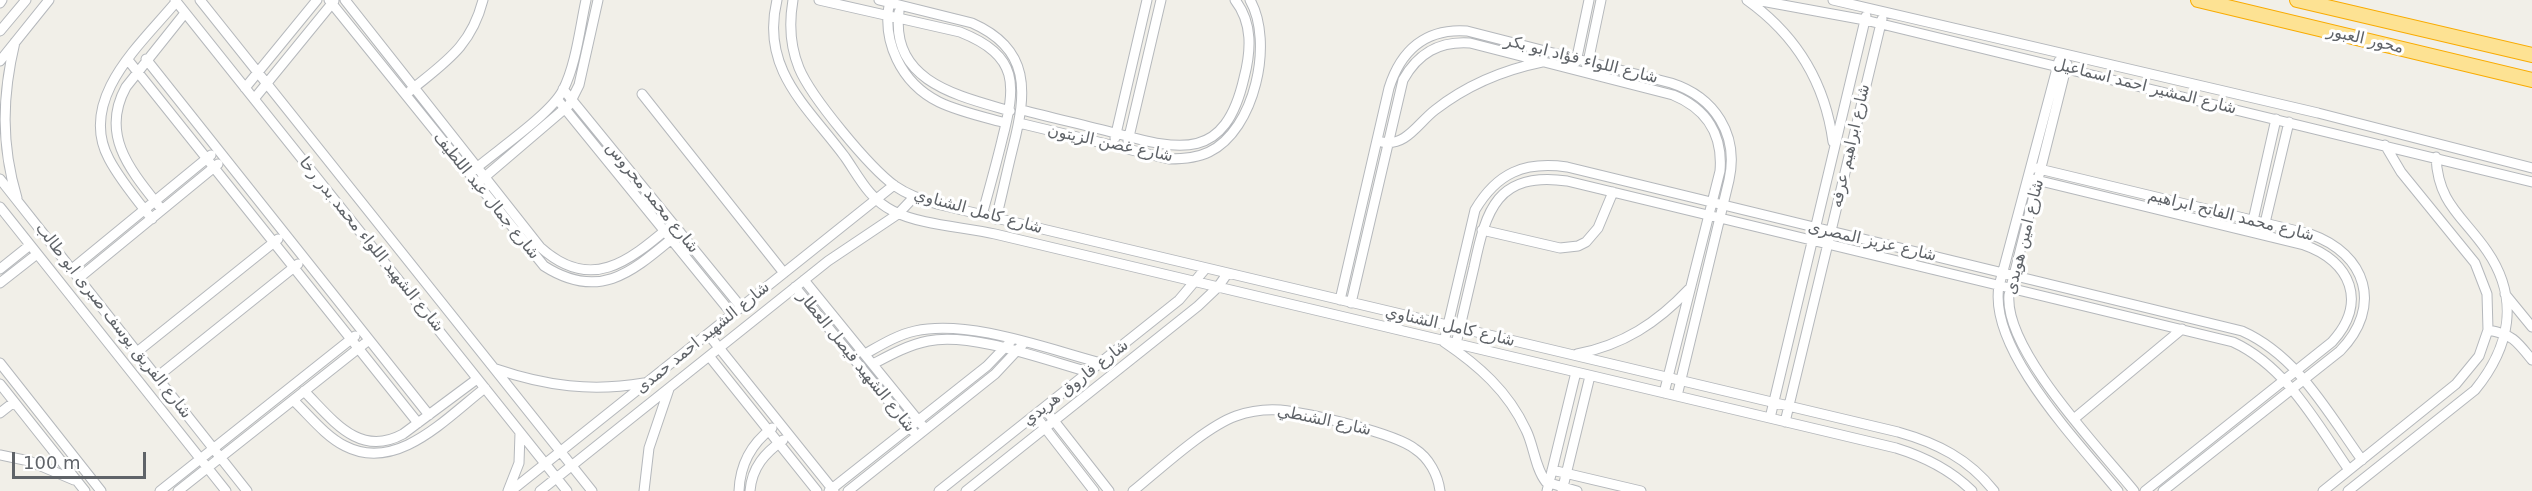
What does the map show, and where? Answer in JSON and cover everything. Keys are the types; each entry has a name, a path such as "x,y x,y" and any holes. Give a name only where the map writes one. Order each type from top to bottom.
{"highway":[{"name":"محور العبور","path":"2198,0 2532,80"},
{"name":"محور العبور","path":"2298,0 2532,55"}],"street":[{"path":"0,31 26,0"},
{"path":"0,61 49,0"},
{"name":"شارع الشهيد اللواء محمد بدر رخا","path":"200,0 592,491"},
{"path":"245,88 317,0"},
{"name":"شارع جمال عبد اللطيف","path":"345,0 540,247 562,263 575,268 604,269 618,266 677,228"},
{"path":"405,96 462,46 476,23 483,0"},
{"path":"468,175 557,99 563,89 586,0"},
{"path":"476,184 565,109 572,100 579,85 598,0"},
{"name":"شارع كامل الشناوي","path":"777,0 773,27 774,44 784,76 800,102 876,200 898,214 918,220 996,234 1915,454 1951,473 1972,491"},
{"name":"شارع كامل الشناوي","path":"794,0 791,39 804,80 862,154 894,185 914,197 996,219 1898,432 1940,446 1976,471 1994,491"},
{"path":"819,0 960,32 989,47 1004,64 1010,75 1012,87 1010,111 982,215"},
{"path":"879,0 901,3 972,23 999,38 1017,64 1022,79 1022,110 996,219"},
{"path":"1113,146 1147,0"},
{"path":"1126,149 1161,0"},
{"name":"شارع غصن الزيتون","path":"1022,110 1164,146 1179,147 1209,138 1221,129 1236,106 1249,51 1245,16 1235,0"},
{"name":"شارع غصن الزيتون","path":"1019,123 1177,159 1201,155 1216,148 1240,126 1247,111 1260,53 1259,22 1250,0"},
{"path":"1574,69 1589,0"},
{"path":"1585,72 1601,0"},
{"path":"1747,0 1784,30 1809,64 1826,106 1834,148"},
{"name":"شارع المشير احمد اسماعيل","path":"1756,0 1864,20 2532,182"},
{"name":"شارع المشير احمد اسماعيل","path":"1833,0 2318,113 2532,168"},
{"path":"152,219 109,159 101,135 100,122 105,96 128,60 175,1"},
{"name":"شارع الشهيد اللواء محمد بدر رخا","path":"175,1 567,491"},
{"path":"254,99 331,1"},
{"name":"شارع جمال عبد اللطيف","path":"331,1 534,258 557,275 573,281 597,282 621,277 636,269 668,235"},
{"path":"890,1 887,31 897,60 905,74 927,95 956,108 1006,123"},
{"path":"901,3 898,18 899,31 907,55 914,66 933,84 946,92 1010,111"},
{"name":"شارع ابراهيم عرفه","path":"1770,418 1868,7"},
{"name":"شارع ابراهيم عرفه","path":"1785,422 1884,11"},
{"path":"162,210 128,164 116,137 115,122 120,100 137,70 185,13"},
{"name":"شارع اللواء فؤاد ابو بكر","path":"1340,300 1376,140 1394,72 1403,57 1415,45 1429,37 1448,31 1467,31 1682,87 1707,102 1725,126 1730,140 1732,169 1677,396"},
{"path":"15,42 7,74 4,107 8,161 19,203"},
{"name":"شارع اللواء فؤاد ابو بكر","path":"1351,303 1403,80 1420,56 1445,44 1470,43 1673,95 1698,108 1714,130 1719,144 1720,171 1664,393"},
{"path":"1249,51 1260,53"},
{"name":"شارع امين هويدى","path":"2065,54 2042,170 2008,302 2010,314 2024,346 2039,372 2134,491"},
{"path":"146,59 429,415"},
{"path":"128,60 418,423"},
{"path":"1376,140 1388,143 1401,141 1434,111 1478,83 1510,70 1545,62"},
{"name":"شارع امين هويدى","path":"2062,67 2013,231 1999,286 1998,302 2004,331 2023,369 2118,491"},
{"path":"927,95 933,84"},
{"name":"شارع محمد محروس","path":"563,89 741,308"},
{"path":"642,94 784,273"},
{"name":"شارع محمد محروس","path":"557,99 732,314"},
{"path":"2250,232 2276,119"},
{"path":"2262,235 2289,122"},
{"path":"2323,491 2456,384 2479,356 2488,330 2489,306 2482,277 2467,251 2401,172 2385,145"},
{"path":"72,269 218,150"},
{"path":"2348,491 2475,390 2490,372 2505,333 2505,294 2498,270 2487,252 2444,198 2439,184 2436,157"},
{"path":"79,278 225,159"},
{"name":"شارع عزيز المصرى","path":"1444,342 1475,210 1485,195 1513,172 1531,166 1549,164 2242,331 2274,349 2296,371 2362,460"},
{"name":"شارع محمد الفاتح ابراهيم","path":"2031,167 2310,234 2328,241 2348,256 2358,269 2364,284 2365,305 2358,330 2340,351 2163,491"},
{"path":"2265,167 2278,170"},
{"name":"شارع محمد الفاتح ابراهيم","path":"2028,178 2304,245 2327,256 2338,265 2351,290 2352,304 2349,318 2342,331 2296,371 2145,491"},
{"name":"شارع الفريق يوسف صبرى ابو طالب","path":"0,179 247,491"},
{"name":"شارع عزيز المصرى","path":"1456,344 1482,230 1494,205 1505,193 1519,184 1534,179 1567,181 1708,217 2226,340 2260,356 2284,380 2349,470"},
{"path":"2079,190 2081,179"},
{"name":"شارع الشهيد احمد حمدى","path":"509,491 546,464 894,185"},
{"path":"1482,230 1560,248 1578,246 1586,242 1598,228 1613,192"},
{"name":"شارع الشهيد احمد حمدى","path":"540,491 855,240 898,214 914,197"},
{"name":"شارع الفريق يوسف صبرى ابو طالب","path":"0,207 226,491"},
{"path":"2013,231 2025,235"},
{"path":"137,352 284,233"},
{"path":"0,268 30,245"},
{"path":"0,283 37,254"},
{"path":"157,377 304,259"},
{"name":"شارع فاروق هريدي","path":"939,491 1179,300 1206,268"},
{"path":"2482,277 2487,271 2498,270"},
{"name":"شارع فاروق هريدي","path":"966,491 1188,315 1218,287 1227,274"},
{"name":"شارع الشهيد فيصل العطار","path":"804,280 926,429"},
{"name":"شارع الشهيد فيصل العطار","path":"795,287 917,436"},
{"path":"1571,355 1617,344 1641,331 1672,307 1691,287"},
{"path":"2505,294 2532,327"},
{"path":"865,354 905,334 927,329 971,330 1101,363"},
{"path":"2075,418 2182,329"},
{"path":"2488,330 2505,333 2518,343 2532,360"},
{"path":"160,491 362,331"},
{"path":"708,334 832,490 987,366 1012,340"},
{"path":"178,491 369,340"},
{"path":"873,364 908,347 930,341 958,340 1004,349 1089,372"},
{"path":"1444,342 1483,371 1514,408 1529,436 1548,488"},
{"path":"848,491 995,374 1024,343"},
{"path":"709,356 817,491"},
{"path":"0,363 101,491"},
{"path":"495,369 545,384 570,387 621,387 647,382"},
{"path":"1548,488 1576,372"},
{"path":"1562,489 1590,376"},
{"path":"304,391 345,431 368,442 392,440 477,379"},
{"path":"0,384 85,491"},
{"path":"644,491 652,438 669,387"},
{"path":"293,400 343,446 370,454 384,454 398,451 412,444 485,388"},
{"path":"0,413 14,402"},
{"path":"1044,408 1109,491"},
{"name":"شارع الشنطي","path":"1133,491 1218,425 1248,412 1264,410 1296,413 1385,434 1404,441 1427,461 1435,474 1440,491"},
{"path":"30,422 40,414"},
{"path":"1035,415 1094,491"},
{"path":"739,491 745,461 754,445 779,423"},
{"path":"509,491 519,463 520,433"},
{"path":"750,491 754,473 761,459 790,436"},
{"path":"0,454 29,461 77,481"},
{"path":"1552,470 1641,491"},
{"path":"1548,488 1577,491"}]}
